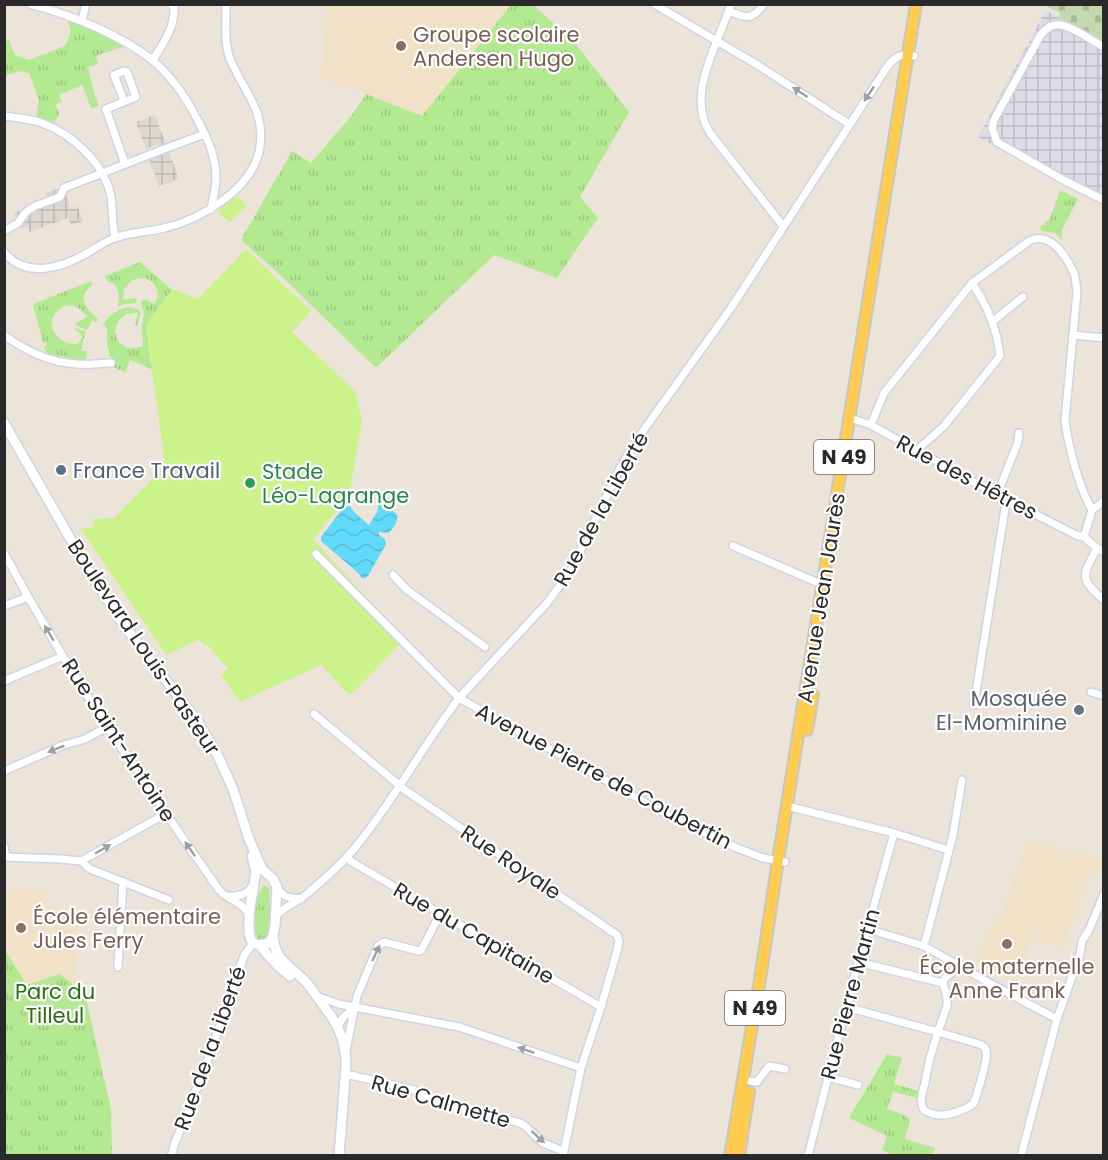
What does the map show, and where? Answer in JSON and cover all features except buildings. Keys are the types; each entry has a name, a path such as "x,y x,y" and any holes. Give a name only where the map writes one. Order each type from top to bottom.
{"main road":[{"name":"Avenue Jean Jaurès","path":"738,1155 790,807 911,55 916,4"},
{"name":"Avenue Jean Jaurès","path":"911,55 923,4"},
{"name":"Avenue Jean Jaurès","path":"818,644 824,585 853,419"},
{"name":"Boulevard Louis-Pasteur","path":"4,423 93,578 126,628 198,722 213,746 233,789 249,839 262,869 277,887"},
{"path":"249,839 256,872 249,914 249,933 256,944 276,964 316,996"},
{"name":"Avenue Jean Jaurès","path":"730,1155 782,861"},
{"path":"254,883 261,875 270,876"},
{"path":"277,887 273,936 276,952 281,960 308,985 328,1011 345,1044 339,1155"},
{"path":"256,944 269,943 273,936"}],"street":[{"path":"30,4 82,20 111,34 153,60 174,83 192,109 205,134 214,159 216,181 211,209"},
{"path":"82,20 86,4"},
{"path":"153,60 172,27 174,7 171,4"},
{"path":"4,252 14,261 27,267 51,268 69,263 115,238 166,228 197,217 220,203 232,192 253,166 261,140 254,103 230,57 225,32 226,4"},
{"path":"654,4 717,40 849,124"},
{"path":"764,4 756,15 751,17 744,16 730,8 702,84 701,102 705,123 710,133 783,225"},
{"path":"1104,47 1066,26 1052,25 1045,30 997,113 992,128 997,142 1066,182 1104,200"},
{"name":"Rue de la Liberté","path":"276,916 301,899 347,857 366,835 459,698 547,603 570,572 624,461 638,438 731,308 889,64 902,54 911,55"},
{"path":"124,101 106,109 125,164"},
{"path":"4,116 37,122 53,128 67,136 92,158 110,193 115,238"},
{"path":"4,231 18,224 26,212 35,206 60,197 64,188 205,134"},
{"path":"871,426 884,393 972,283 1034,238 1051,241 1061,251 1073,272 1077,292 1065,420 1084,493 1092,510"},
{"path":"916,451 944,426 1000,356 993,321 972,283"},
{"path":"993,321 1023,297"},
{"path":"4,335 29,352 52,360 78,364 111,363"},
{"path":"1073,335 1104,338"},
{"name":"Rue des Hêtres","path":"853,419 871,426 1006,502 1084,537 1100,550"},
{"path":"997,495 1018,442 1019,433"},
{"path":"1084,537 1092,510 1104,501"},
{"path":"974,705 1006,502"},
{"path":"734,546 824,585"},
{"path":"1100,550 1086,572 1086,581 1091,589 1104,600"},
{"name":"Rue Saint-Antoine","path":"4,553 107,727 211,879 225,896 240,903 249,914"},
{"name":"Avenue Pierre de Coubertin","path":"316,554 459,698 673,818 737,848 763,858 782,861"},
{"path":"393,575 406,589 485,647"},
{"path":"4,606 28,597"},
{"path":"4,681 63,656"},
{"path":"1091,692 1104,696"},
{"name":"Rue Royale","path":"314,714 400,785 617,935 619,941 601,1007"},
{"path":"4,771 85,739 107,727"},
{"path":"924,946 955,822 962,780"},
{"path":"790,807 894,833 948,850"},
{"path":"4,846 5,857 81,861 167,813"},
{"name":"Rue Pierre Martin","path":"808,1155 894,833"},
{"name":"Rue du Capitaine","path":"347,857 601,1007"},
{"path":"81,861 90,869 169,900"},
{"path":"118,967 123,882"},
{"path":"225,896 245,894 254,883"},
{"path":"277,887 280,893 287,898 301,899"},
{"path":"1021,1155 1057,1019 1080,954 1082,941 1104,894"},
{"path":"346,1052 357,996 381,943 419,951 440,914"},
{"path":"867,929 924,946 1057,1019"},
{"name":"Rue de la Liberté","path":"171,1155 206,1065 244,956 256,944"},
{"path":"858,962 943,983"},
{"path":"846,1007 938,1032 984,1047 986,1059 971,1107 944,1116 932,1114 924,1110 921,1105 927,1067 938,1032 947,1006 943,983 945,978 960,966"},
{"path":"316,996 339,1004 459,1027 581,1068"},
{"path":"338,1027 342,1019 354,1007"},
{"path":"563,1153 581,1068 601,1007"},
{"path":"750,1081 757,1082 769,1066 785,1069"},
{"name":"Rue Calmette","path":"345,1074 414,1090 431,1101 447,1106 517,1122 524,1125 543,1143 563,1153"},
{"path":"828,1077 858,1085"}],"shaded area":[{"name":"Groupe scolaire Andersen Hugo","path":"320,4 511,5 422,116 370,95 321,79 327,13"},
{"path":"1046,10 1103,43 1103,203 978,137"},
{"path":"155,115 179,179 159,186 148,156 160,150 157,144 146,149 136,122"},
{"path":"63,187 71,209 78,207 83,221 71,225 68,218 30,232 28,226 20,229 14,213 33,206 33,203 47,198 46,193"},
{"path":"1027,841 1038,845 1040,842 1077,856 1079,850 1102,859 1097,874 1090,872 1063,949 1036,939 1041,922 1037,921 1017,983 1005,979 1006,974 976,965 988,934 1004,908"},
{"path":"5,890 45,891 45,906 78,907 76,987 27,985 5,949"}],"green space":[{"path":"511,5 533,5 575,43 629,112 580,197 598,218 557,278 494,255 376,368 241,240 292,151 311,163 352,115 366,94 422,116"},
{"path":"1044,5 1103,5 1103,42 1059,17 1060,13"},
{"path":"67,20 97,31 125,46 96,56 98,64 88,67 99,106 91,108 82,85 59,95 62,102 55,104 59,114 54,123 36,117 39,100 29,73 19,71 5,76 5,42 9,40 15,55 29,60 65,46 71,31"},
{"path":"1060,190 1078,199 1062,230 1062,240 1055,233 1041,231 1040,227 1050,219"},
{"path":"237,195 247,206 229,223 218,211"},
{"name":"Stade Léo-Lagrange","path":"246,249 311,311 292,332 355,391 362,420 349,496 313,539 405,639 350,696 321,665 240,702 221,675 228,668 200,639 166,655 80,528 94,528 93,519 114,518 165,465 146,329 148,322 173,289 198,299"},
{"path":"140,262 172,290 148,322 146,329 152,369 130,360 125,372 113,367 113,358 109,356 107,348 107,328 103,325 115,312 131,307 136,309 141,312 137,326 135,325 138,313 128,314 116,325 115,333 117,340 123,345 131,348 143,346 142,301 146,299 154,304 157,290 147,279 132,280 124,289 123,300 135,298 136,303 118,307 118,291 105,276"},
{"path":"91,281 92,285 85,292 84,300 89,311 98,318 96,322 92,320 87,330 76,326 76,323 87,317 80,309 65,306 58,310 52,323 53,330 59,338 68,343 77,344 83,337 76,328 86,332 82,351 87,351 87,357 80,360 45,351 44,346 47,345 46,342 43,343 33,304"},
{"path":"264,885 269,888 271,917 266,939 259,941 255,929 255,913 258,896"},
{"name":"Parc du Tilleul","path":"4,949 27,985 60,974 85,994 111,1109 112,1155 5,1155"},
{"path":"887,1054 902,1058 894,1084 919,1091 917,1098 893,1092 887,1109 905,1115 910,1121 905,1139 935,1148 932,1155 892,1155 882,1150 887,1136 849,1118"}],"water":[{"path":"379,502 397,514 397,520 389,533 379,532 386,544 368,576 362,578 321,541 321,537 344,507 350,506 369,525 377,512"}],"place":[{"name":"Groupe scolaire Andersen Hugo","path":"401,46"},
{"name":"France Travail","path":"61,470"},
{"name":"Stade Léo-Lagrange","path":"250,483"},
{"name":"Mosquée El-Mominine","path":"1079,710"},
{"name":"École élémentaire Jules Ferry","path":"21,928"},
{"name":"École maternelle Anne Frank","path":"1007,944"}]}
